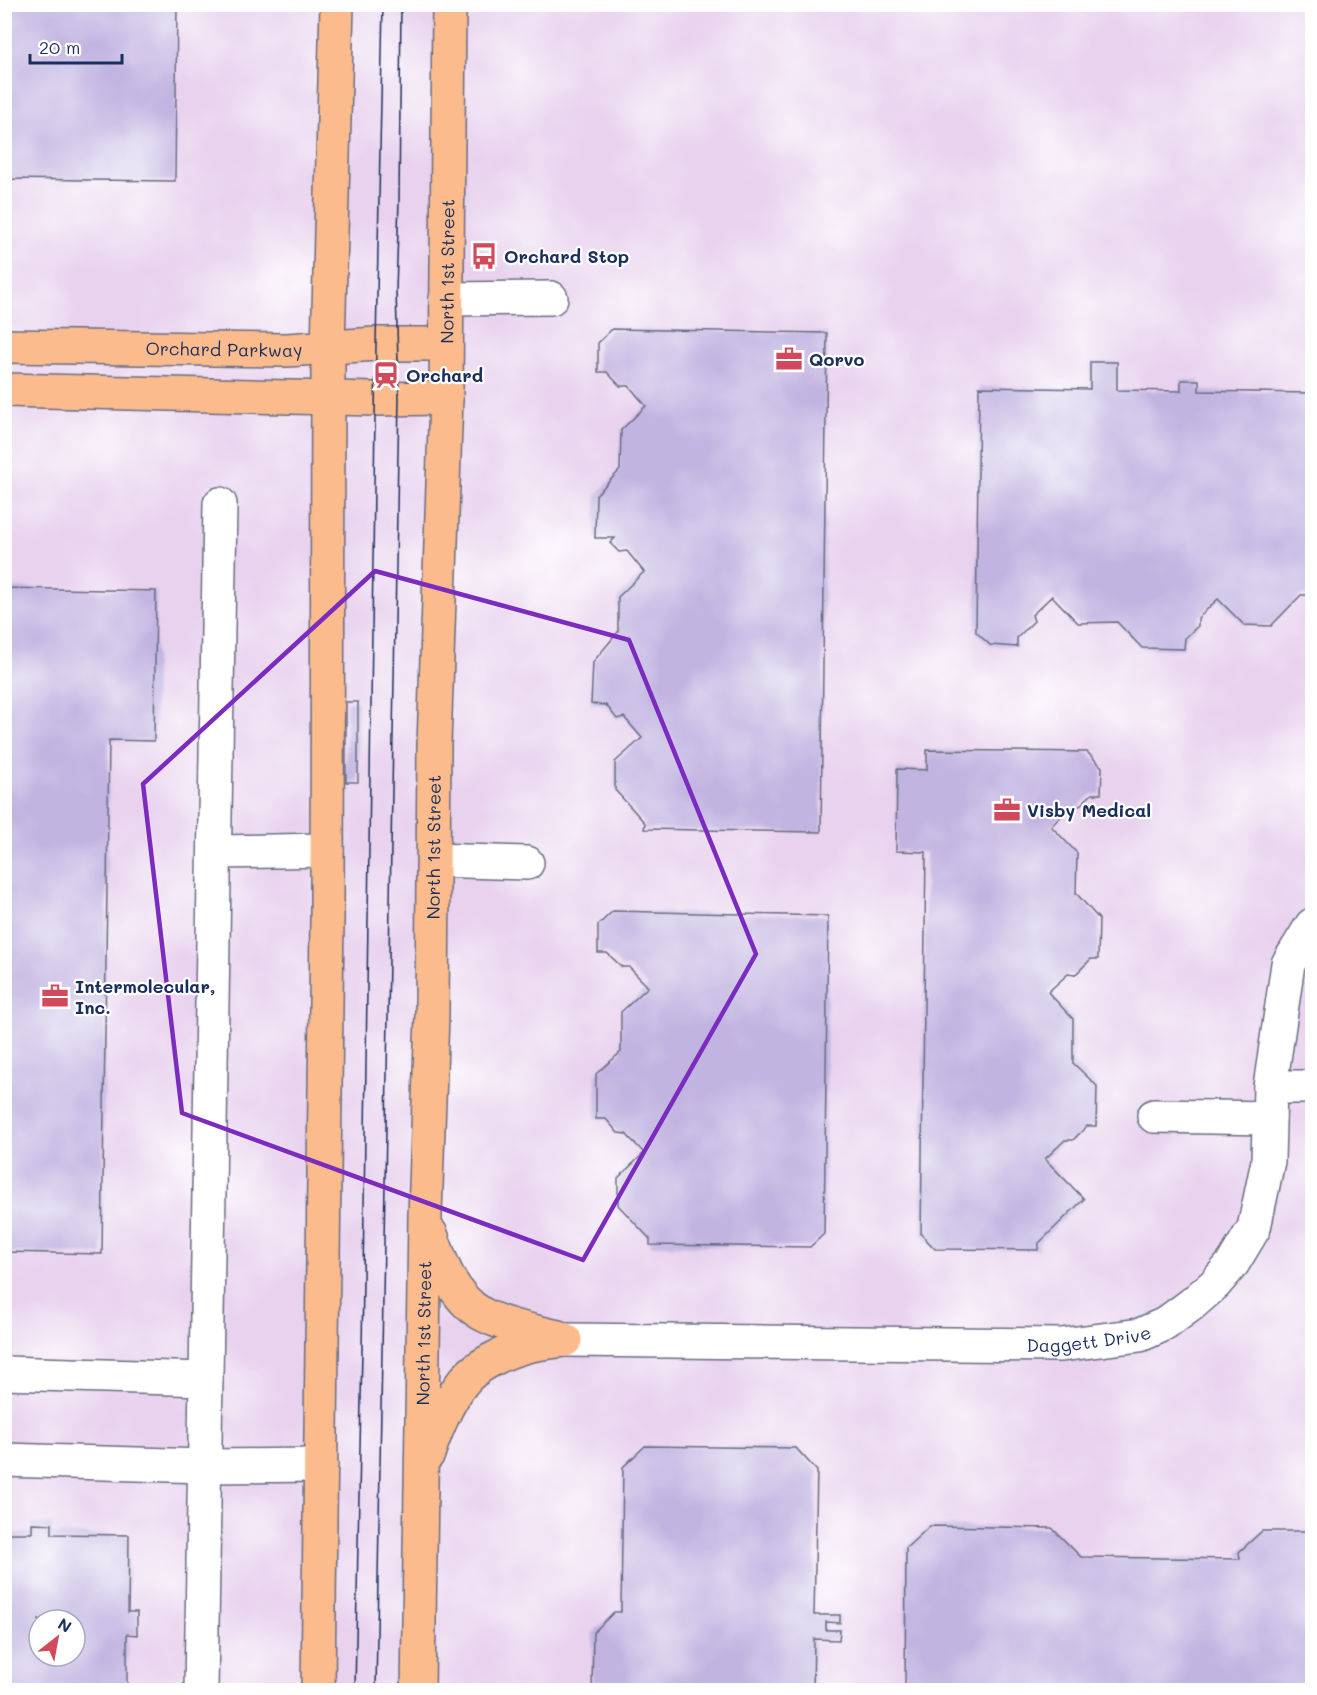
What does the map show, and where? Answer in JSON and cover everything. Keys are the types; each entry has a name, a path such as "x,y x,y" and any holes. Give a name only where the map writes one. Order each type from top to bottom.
{"main road":[{"path":"318,1690 327,850 328,348 338,4"},
{"name":"North 1st Street","path":"418,1690 425,1215 432,1015 434,745 446,398 449,4"},
{"name":"Orchard Parkway","path":"18,346 287,350 376,344 446,344"},
{"path":"18,346 18,391 329,398 446,398"},
{"path":"425,1215 442,1265 462,1297 482,1314 565,1340"},
{"path":"421,1476 433,1439 464,1380 488,1362 522,1347 565,1340"}],"street":[{"path":"446,299 551,298"},
{"path":"201,1690 220,504"},
{"path":"214,852 327,850"},
{"path":"434,860 527,863"},
{"name":"Daggett Drive","path":"565,1340 1061,1345 1140,1335 1165,1324 1215,1284 1233,1263 1254,1228 1268,1161 1270,1102 1288,964 1312,925"},
{"path":"1154,1116 1270,1102 1312,1087"},
{"path":"4,1373 206,1379"},
{"path":"4,1460 204,1466 321,1465"}],"highlighted area":[{"path":"375,571 629,640 756,954 583,1260 182,1113 143,784"}],"shaded area":[{"path":"5,5 1312,5 1312,1690 5,1690"}],"building":[{"path":"4,4 177,4 175,181 4,179"},
{"path":"612,329 827,333 821,832 644,829 645,823 615,790 615,762 642,738 624,717 617,719 606,705 591,704 593,662 618,632 618,597 644,572 627,551 619,552 610,543 615,538 595,538 596,495 620,470 621,430 646,406 629,386 620,386 607,372 598,372 598,343"},
{"path":"1090,362 1117,362 1117,390 1181,391 1181,380 1199,380 1199,391 1311,393 1309,595 1301,595 1271,626 1244,625 1218,599 1198,618 1198,626 1185,638 1184,649 1142,648 1117,622 1078,623 1052,596 1032,615 1034,621 1017,638 1017,647 990,645 976,632 979,387 1090,389"},
{"name":"Intermolecular, Inc.","path":"4,588 156,591 154,741 109,740 102,1254 4,1252"},
{"path":"346,702 358,702 358,782 346,782"},
{"path":"927,750 1087,752 1102,767 1101,794 1092,794 1077,808 1070,808 1051,826 1077,853 1076,893 1099,919 1098,959 1091,959 1075,975 1068,974 1048,992 1073,1019 1073,1063 1097,1086 1096,1126 1087,1126 1073,1140 1065,1140 1045,1159 1084,1199 1039,1243 1038,1250 935,1249 921,1234 926,852 896,851 897,769 927,770"},
{"path":"613,911 828,916 824,1234 810,1247 650,1245 650,1239 618,1205 618,1178 644,1153 626,1134 618,1133 606,1119 596,1119 596,1074 621,1052 621,1012 648,987 629,967 622,967 607,953 598,953 598,925"},
{"path":"645,1446 796,1448 817,1471 814,1615 840,1615 840,1623 826,1622 826,1630 840,1630 839,1640 814,1639 813,1690 592,1690 593,1633 614,1612 621,1612 623,1467"},
{"path":"32,1523 52,1524 52,1534 129,1535 128,1612 137,1612 137,1635 127,1634 127,1690 4,1690 4,1533 32,1533"},
{"path":"930,1526 1052,1528 1081,1557 1240,1559 1239,1552 1262,1531 1312,1531 1312,1690 905,1690 906,1548"}],"tram line":[{"path":"355,1690 383,4"},
{"path":"376,1690 399,398 396,290 401,4"}],"place":[{"name":"Orchard Stop","path":"484,256"},
{"name":"Qorvo","path":"789,359"},
{"name":"Orchard","path":"386,375"},
{"name":"Visby Medical","path":"1007,810"},
{"name":"Intermolecular, Inc.","path":"55,996"}]}
